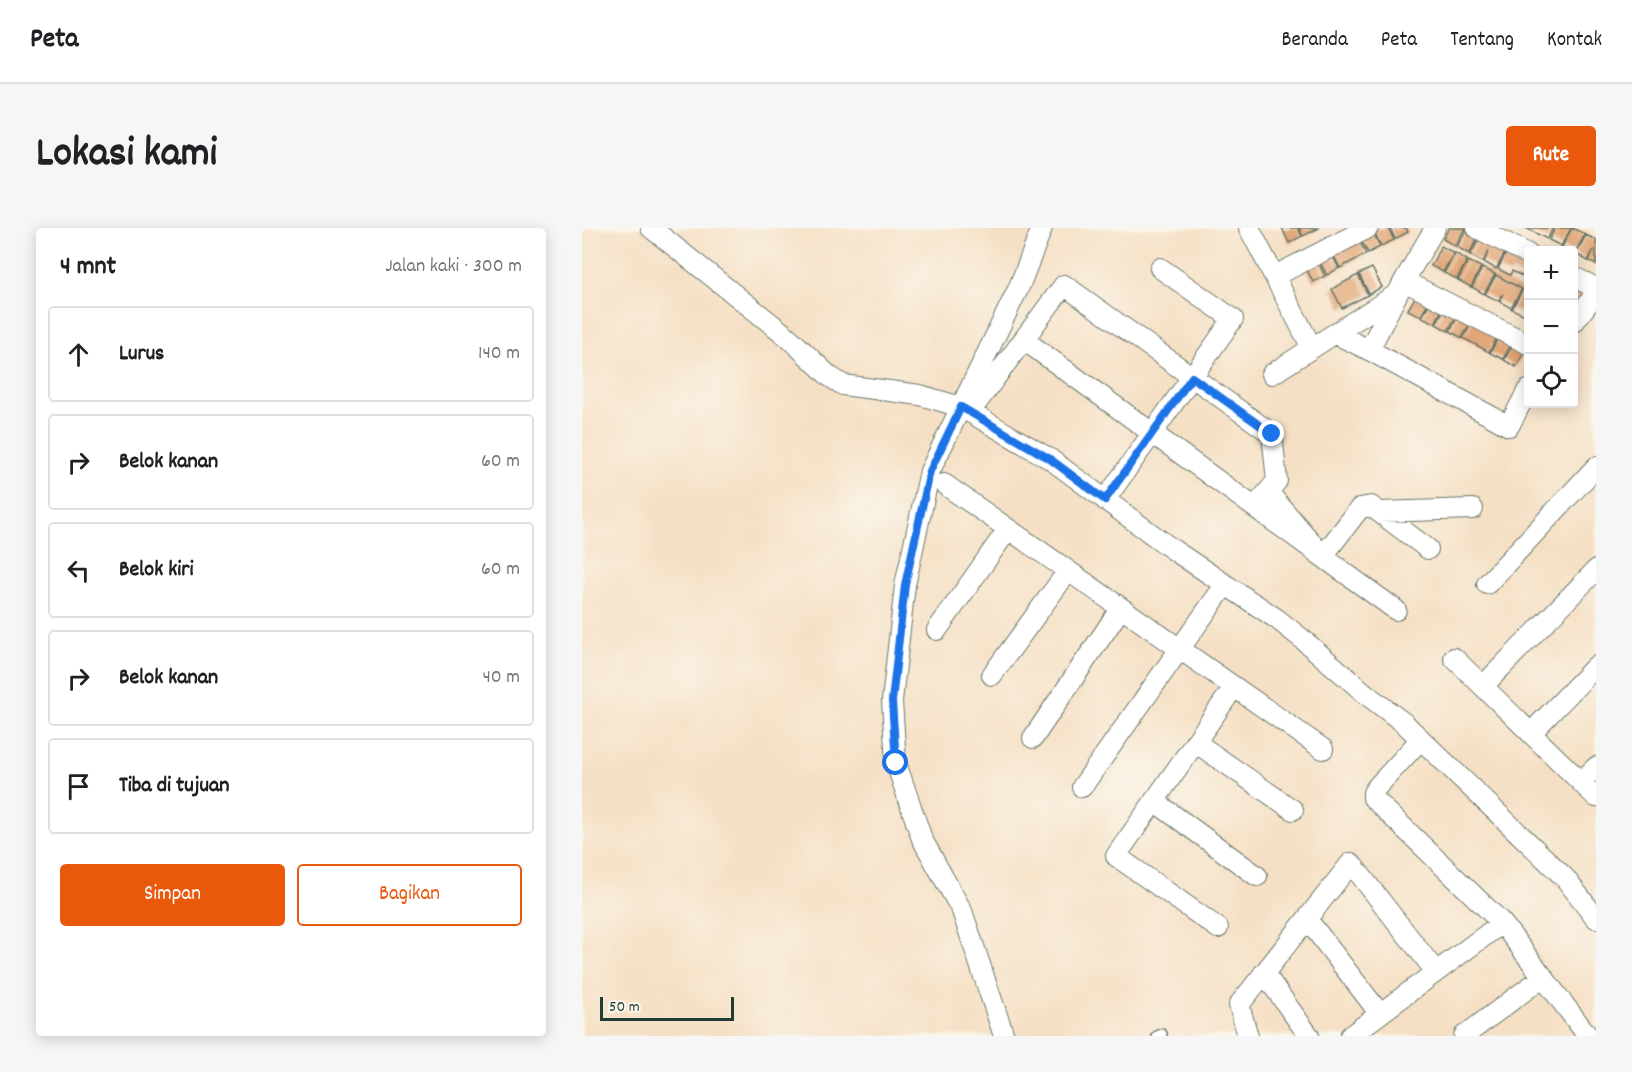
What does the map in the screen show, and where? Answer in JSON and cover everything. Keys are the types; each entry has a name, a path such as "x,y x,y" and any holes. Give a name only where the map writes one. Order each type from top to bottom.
{"street":[{"path":"651,228 788,337 829,376 843,385 920,395 966,410 1050,459 1172,549 1277,619 1404,723 1565,878 1596,918"},
{"path":"1004,1036 962,911 922,839 896,763 892,701 905,585 930,471 966,410 1042,228"},
{"path":"1249,228 1312,348"},
{"path":"1275,276 1368,228"},
{"path":"1369,350 1401,287 1435,228"},
{"path":"1477,228 1524,252"},
{"path":"1105,500 1233,319 1160,268"},
{"path":"1578,279 1596,288"},
{"path":"966,410 1024,340 1064,285 1272,434 1276,481 1261,500"},
{"path":"1272,374 1336,334 1401,287"},
{"path":"1401,287 1524,342"},
{"path":"1578,317 1596,293"},
{"path":"1336,334 1509,426 1524,398"},
{"path":"1024,340 1152,433 1261,500 1323,556 1396,610"},
{"path":"1487,584 1596,467"},
{"path":"944,484 1323,749"},
{"path":"1323,556 1360,508 1371,506 1428,549"},
{"path":"1379,512 1473,509"},
{"path":"937,630 1008,529"},
{"path":"1483,686 1596,570"},
{"path":"992,675 1068,571"},
{"path":"1082,787 1225,585"},
{"path":"1033,738 1121,608"},
{"path":"1454,658 1596,797"},
{"path":"1531,733 1596,666"},
{"path":"1218,928 1116,856 1234,687"},
{"path":"1421,739 1376,788 1373,798 1502,923 1589,1034"},
{"path":"1196,742 1293,810"},
{"path":"1581,782 1596,767"},
{"path":"1154,801 1257,876"},
{"path":"1248,1036 1239,1005 1351,863 1436,972"},
{"path":"1307,919 1380,1014"},
{"path":"1350,1036 1502,923"},
{"path":"1264,973 1309,1036"},
{"path":"1464,1036 1543,977"}],"building":[{"path":"1282,228 1298,228 1302,236 1289,243"},
{"path":"1299,228 1319,228 1303,236"},
{"path":"1371,228 1380,247 1368,253 1357,234"},
{"path":"1372,228 1388,228 1394,240 1381,246"},
{"path":"1390,228 1406,228 1408,232 1395,239"},
{"path":"1449,228 1465,228 1455,246 1443,239"},
{"path":"1467,228 1479,235 1469,254 1457,247"},
{"path":"1526,228 1553,228 1547,239"},
{"path":"1555,228 1571,228 1561,246 1549,240"},
{"path":"1572,228 1585,234 1578,247 1563,246"},
{"path":"1356,235 1366,254 1340,268 1330,248"},
{"path":"1586,235 1596,240 1596,265 1589,261 1594,249 1588,261 1578,255 1578,250"},
{"path":"1481,236 1507,249 1496,269 1484,262 1489,250 1483,262 1470,255"},
{"path":"1441,246 1454,253 1443,272 1431,266"},
{"path":"1329,249 1339,268 1327,275 1316,255"},
{"path":"1508,249 1524,254 1524,277 1512,271 1510,275 1498,269"},
{"path":"1455,253 1467,260 1457,279 1444,273"},
{"path":"1315,256 1325,276 1313,282 1303,262"},
{"path":"1468,261 1481,267 1471,287 1458,280"},
{"path":"1372,268 1382,287 1369,294 1359,274"},
{"path":"1482,268 1495,274 1484,294 1472,287"},
{"path":"1358,275 1368,295 1342,308 1332,289"},
{"path":"1496,275 1522,289 1511,308 1499,301 1503,294 1498,301 1485,294"},
{"path":"1578,281 1590,288 1580,307 1578,306"},
{"path":"1523,289 1524,315 1512,309"},
{"path":"1419,290 1431,297 1421,316 1408,310"},
{"path":"1433,297 1445,304 1435,323 1422,317"},
{"path":"1446,305 1459,311 1448,331 1436,324"},
{"path":"1460,312 1473,318 1462,338 1450,331"},
{"path":"1474,319 1499,333 1489,352 1463,338"},
{"path":"1501,333 1513,340 1503,359 1490,353"},
{"path":"1515,341 1524,346 1524,352 1516,367 1504,360"}],"route":[{"path":"896,763 892,701 905,585 930,471 961,407 1050,459 1105,500 1192,377 1272,434"}]}
